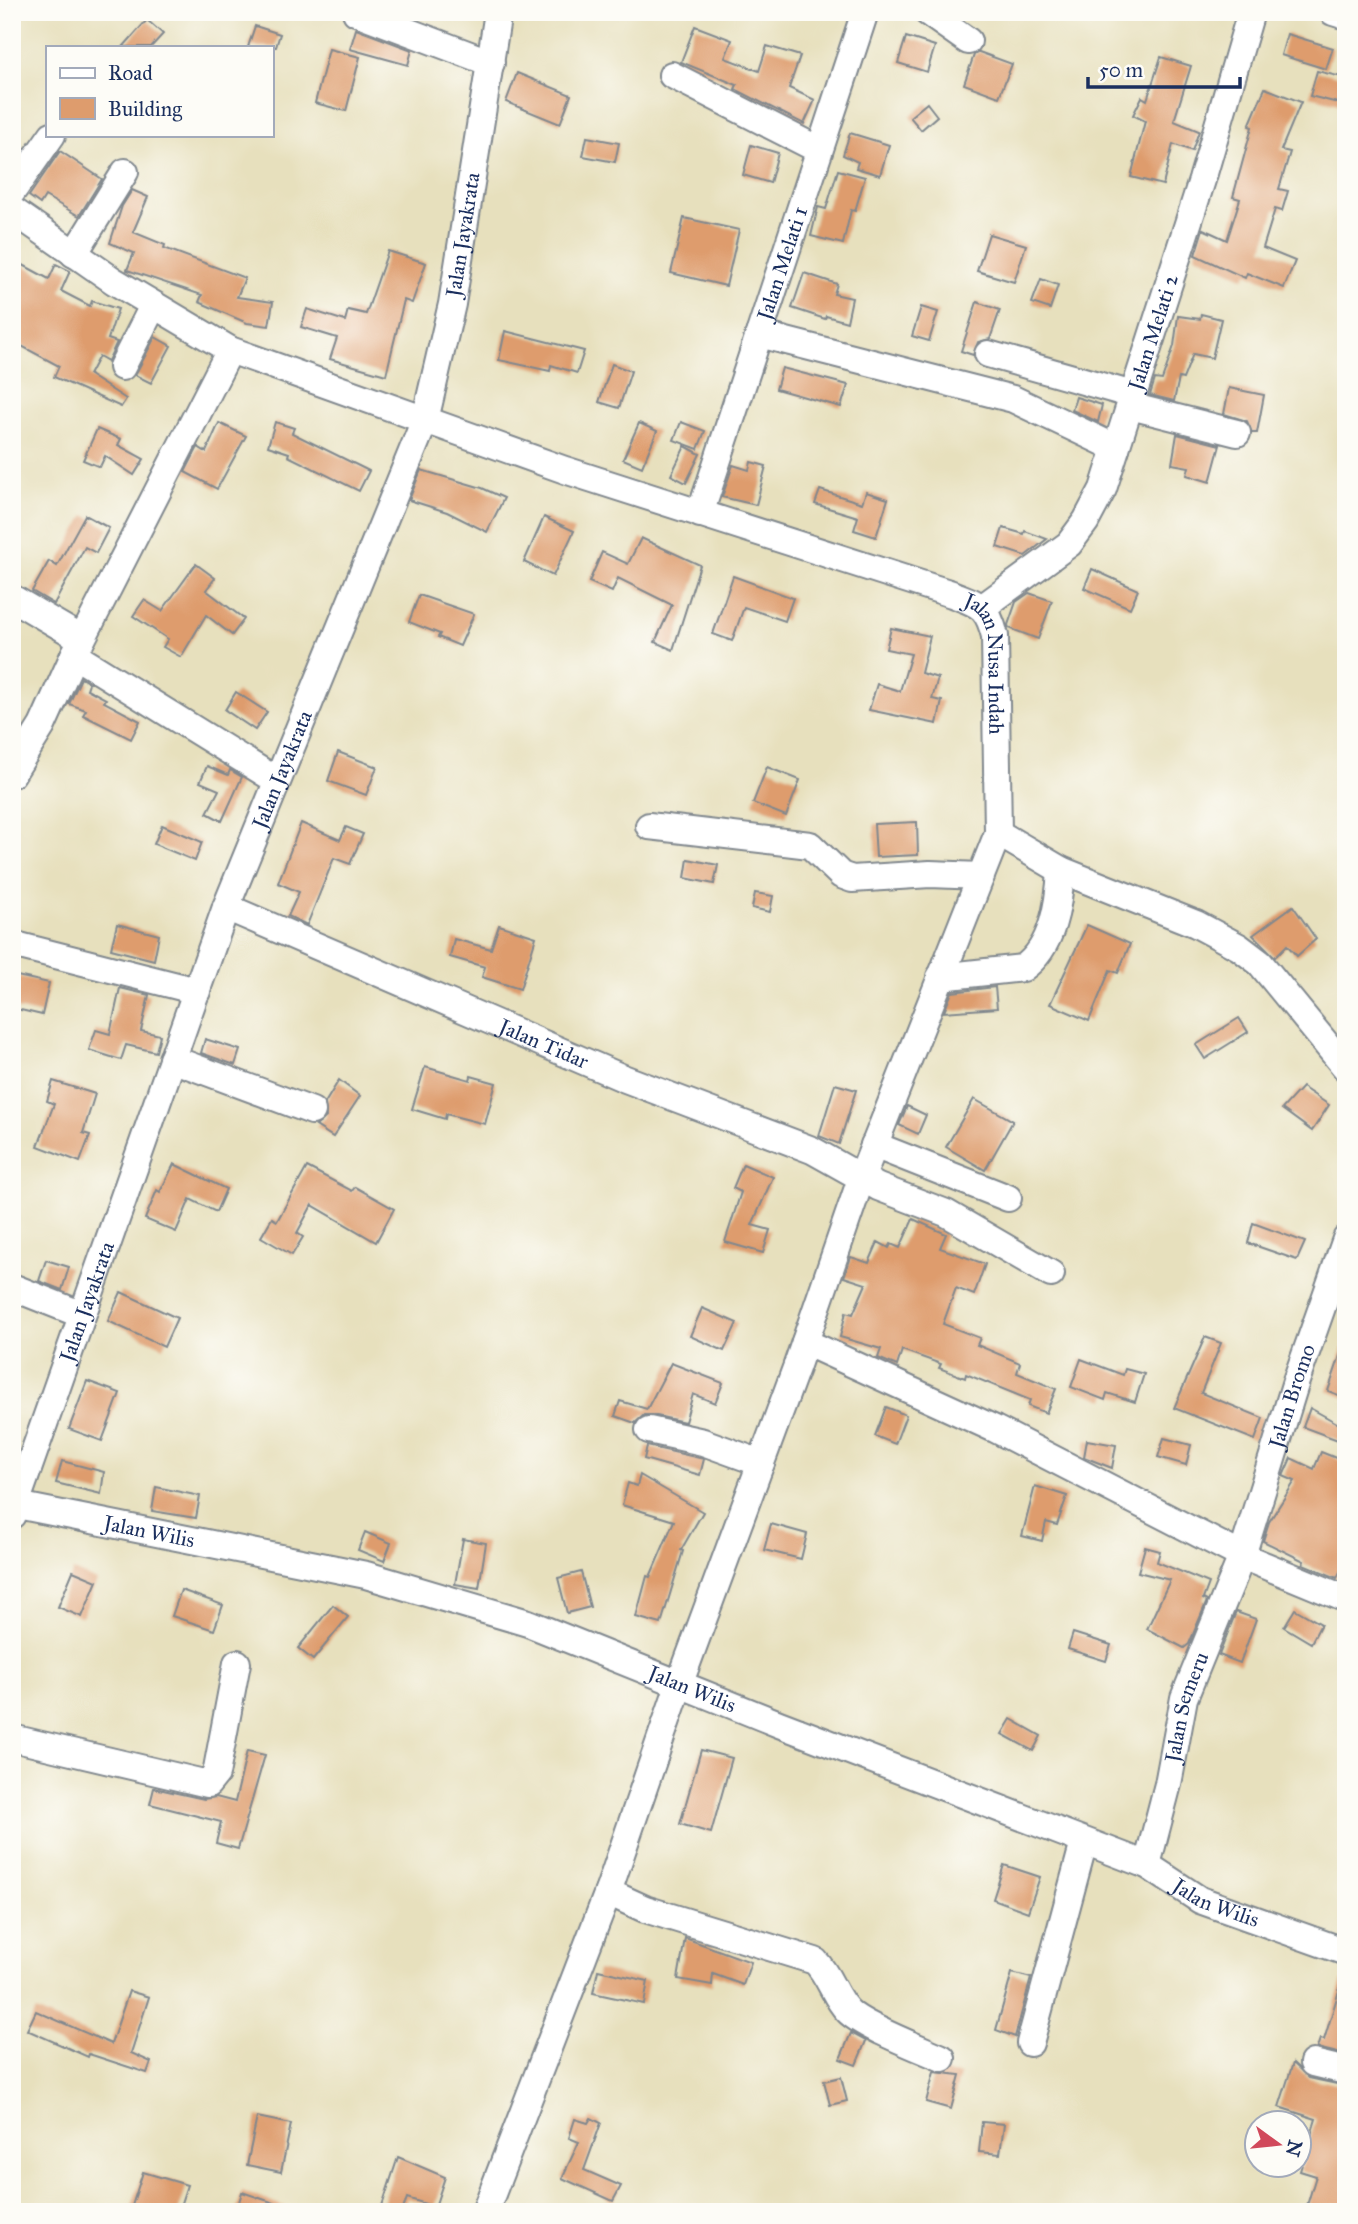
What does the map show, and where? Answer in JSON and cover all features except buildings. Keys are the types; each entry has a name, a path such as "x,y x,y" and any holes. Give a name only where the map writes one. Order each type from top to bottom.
{"street":[{"path":"356,12 491,64"},
{"name":"Jalan Jayakrata","path":"13,1508 226,907 276,780 349,612 425,420 452,304 498,12"},
{"name":"Jalan Melati 1","path":"700,514 865,12"},
{"path":"927,12 968,41"},
{"name":"Jalan Melati 2","path":"983,607 1069,544 1086,521 1103,489 1202,180 1251,12"},
{"path":"1333,12 1346,16"},
{"path":"672,75 819,150"},
{"path":"12,192 51,136"},
{"path":"74,254 125,172"},
{"name":"Jalan Nusa Indah","path":"12,211 153,306 230,351 700,514 952,594 983,607 990,616 995,636 998,833"},
{"path":"122,367 153,306"},
{"path":"759,334 1013,399 1116,448"},
{"path":"12,774 42,726 78,647 230,351"},
{"path":"988,355 1237,433"},
{"path":"12,598 78,647 276,780"},
{"path":"649,826 810,845 841,875 852,880 930,874 981,876"},
{"path":"485,2212 608,1892 679,1685 805,1342 861,1179 998,833 1061,870 1196,925 1239,947 1260,963 1346,1068"},
{"path":"940,977 1014,970 1032,962 1051,928 1060,896 1061,870"},
{"name":"Jalan Tidar","path":"226,907 623,1078 812,1150 861,1179 946,1213 1051,1274"},
{"path":"12,944 197,991"},
{"path":"173,1059 312,1111"},
{"path":"874,1146 1008,1198"},
{"name":"Jalan Bromo","path":"1242,1556 1296,1381 1346,1239"},
{"path":"12,1287 80,1314"},
{"path":"805,1342 995,1429 1242,1556 1346,1600"},
{"path":"649,1430 703,1442 761,1463"},
{"name":"Jalan Wilis","path":"13,1508 366,1575 528,1623 679,1685 1147,1865 1199,1900 1346,1952"},
{"name":"Jalan Semeru","path":"1147,1865 1168,1784 1184,1698 1242,1556"},
{"path":"12,1738 208,1784 216,1774 237,1662"},
{"path":"1030,2043 1084,1842"},
{"path":"608,1892 680,1921 815,1961 823,1969 843,2005 855,2017 942,2058"},
{"path":"1313,2063 1346,2071"}]}
